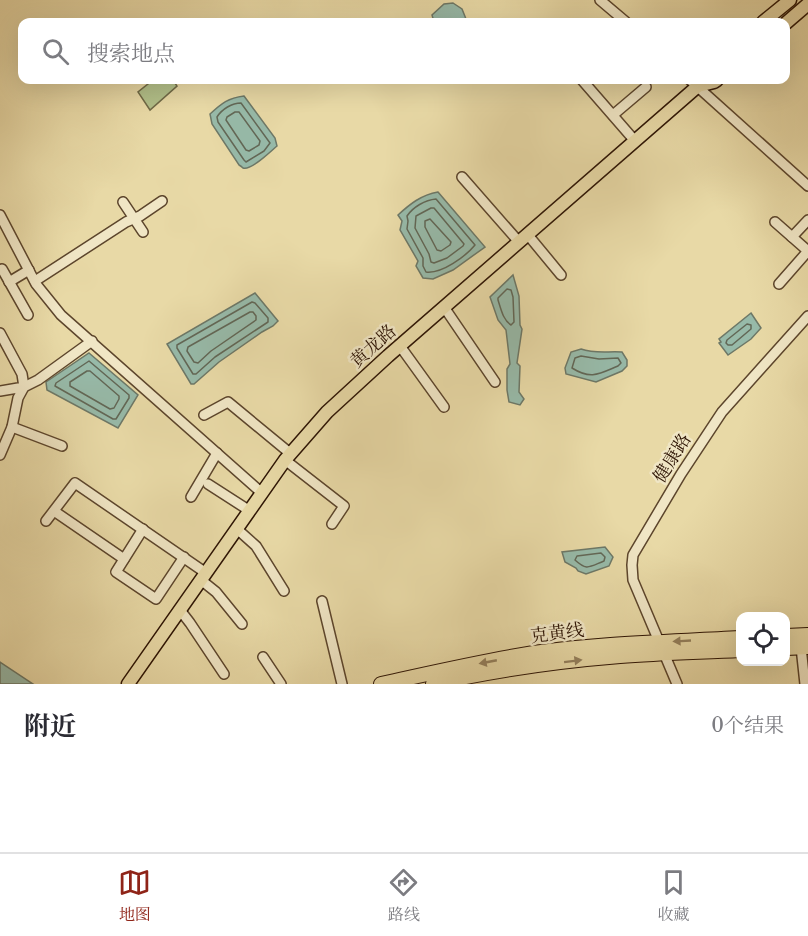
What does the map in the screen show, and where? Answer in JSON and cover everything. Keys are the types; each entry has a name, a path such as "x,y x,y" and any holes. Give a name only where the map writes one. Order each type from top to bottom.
{"highway":[{"path":"790,636 808,635"},
{"name":"克黄线","path":"433,684 577,660 623,656 661,648 736,639"},
{"name":"克黄线","path":"381,684 534,653 618,644 661,648 736,650"}],"main road":[{"path":"768,18 790,0"},
{"path":"790,20 808,4"},
{"name":"黄龙路","path":"128,684 288,457 327,412 635,141 694,84"}],"street":[{"path":"600,0 621,18"},
{"path":"586,84 635,141"},
{"path":"698,84 808,186"},
{"path":"613,115 646,87"},
{"path":"462,177 561,275"},
{"path":"123,201 143,232"},
{"path":"35,281 162,201"},
{"path":"0,215 35,281 61,315 262,494"},
{"path":"792,237 808,220"},
{"path":"776,222 808,251 779,284"},
{"path":"2,268 28,315"},
{"path":"9,282 29,270"},
{"path":"444,307 495,382"},
{"name":"健康路","path":"677,684 633,580 633,555 681,474 722,412 808,316"},
{"path":"0,333 22,374 24,387 18,399 12,427 0,455"},
{"path":"0,391 24,387 38,380 92,341"},
{"path":"400,346 444,408"},
{"path":"204,415 228,402 344,506 332,524"},
{"path":"12,427 62,446"},
{"path":"191,497 217,453"},
{"path":"46,521 75,483 184,557 204,577 242,624"},
{"path":"208,484 250,511"},
{"path":"54,511 124,559"},
{"path":"237,529 256,546 284,591"},
{"path":"143,530 116,572 156,599 184,557"},
{"path":"322,601 342,684"},
{"path":"180,610 224,674"},
{"path":"804,647 805,684"},
{"path":"263,657 281,684"}],"green space":[{"path":"148,84 176,84 177,86 150,110 138,92"}],"water":[{"path":"453,3 462,9 466,18 433,18 432,15 444,4"},
{"path":"244,96 275,138 277,146 256,164 247,168 239,165 212,124 210,114 226,102"},
{"path":"438,192 485,247 453,270 433,279 423,278 416,266 418,261 400,230 402,221 398,215 426,195"},
{"path":"513,275 519,296 522,329 517,363 520,366 519,392 524,399 520,405 509,402 507,369 510,364 506,330 498,320 490,297"},
{"path":"255,293 278,321 191,384 167,344"},
{"path":"751,313 761,328 751,339 728,355 719,343 721,342 719,339"},
{"path":"581,349 596,352 622,352 627,360 627,366 622,371 596,382 566,374 565,368 571,352"},
{"path":"89,353 138,395 118,428 47,390 46,382"},
{"path":"605,547 613,557 609,566 586,574 565,562 562,552"},
{"path":"0,662 33,684 0,684"}]}
